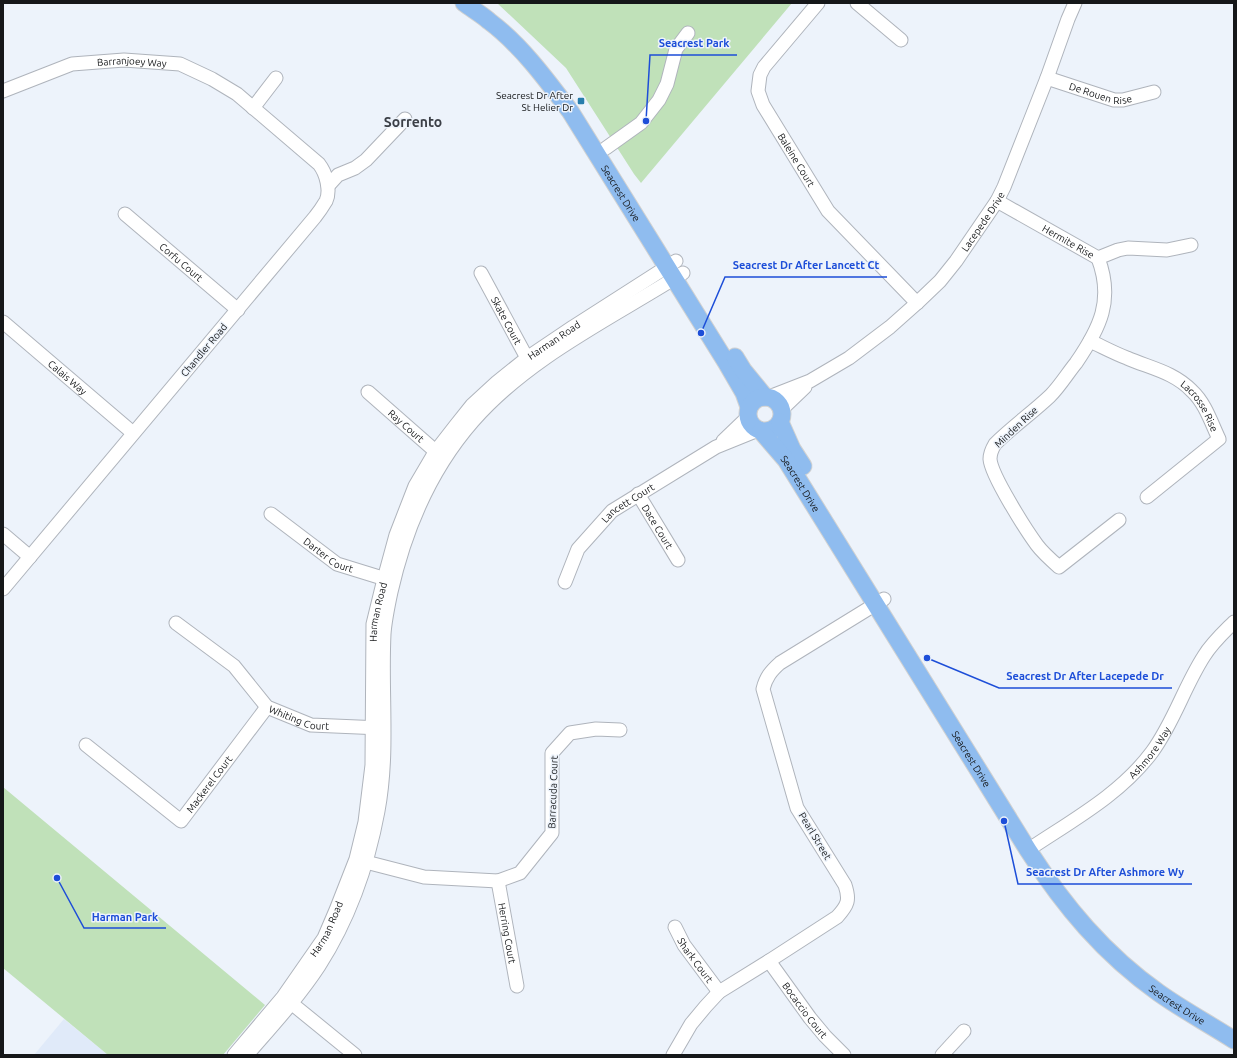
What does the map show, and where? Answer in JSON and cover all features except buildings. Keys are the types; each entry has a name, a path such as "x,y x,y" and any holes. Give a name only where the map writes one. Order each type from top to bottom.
{"main road":[{"name":"Seacrest Drive","path":"464,3 489,20 521,51 550,84 582,128 675,270 743,370 767,397 777,402 780,416 792,449 880,602"},
{"name":"Seacrest Drive","path":"484,3 530,46 555,74 579,106 606,148 737,380 744,393 754,421 786,460 880,602 1033,847 1088,914 1119,946 1154,976 1234,1026"},
{"path":"767,397 755,399 754,421 772,429 780,416"},
{"name":"Seacrest Drive","path":"1033,847 1045,876 1074,914 1110,952 1158,992 1234,1040"}],"street":[{"name":"Baleine Court","path":"818,3 764,67 758,83 759,97 828,211 917,303"},
{"path":"857,3 901,40"},
{"name":"Lacepede Drive","path":"767,397 810,381 849,358 890,327 917,303 940,281 956,261 997,201 1011,171 1075,3"},
{"path":"606,148 641,122 659,100 667,84 676,49 688,33"},
{"name":"Barranjoey Way","path":"3,91 72,64 124,60 180,64 212,79 237,94 319,164 324,171 328,186"},
{"path":"253,108 276,78"},
{"name":"De Rouen Rise","path":"1047,78 1114,100 1123,100 1154,92"},
{"path":"328,186 338,175 354,168 366,160 405,119"},
{"name":"Chandler Road","path":"3,589 315,217 327,199 328,186"},
{"name":"Hermite Rise","path":"997,201 1098,258 1118,250 1128,248 1167,250 1191,246"},
{"name":"Corfu Court","path":"125,214 238,310"},
{"name":"Minden Rise","path":"1098,258 1103,272 1105,296 1097,329 1062,382 1050,396 995,444 990,452 990,460 992,468 1000,484 1018,515 1038,546 1059,567 1119,520"},
{"name":"Harman Road","path":"247,1055 288,1000 324,938 361,860 378,810 382,785 373,624 389,581 396,535 415,486 440,455 472,405 497,382 572,341 675,270"},
{"name":"Skate Court","path":"481,273 530,363"},
{"name":"Calais Way","path":"3,322 133,433"},
{"name":"Lacrosse Rise","path":"1090,341 1128,359 1170,374 1183,382 1193,391 1200,401 1219,439 1147,497"},
{"name":"Lacepede Drive","path":"780,416 810,381"},
{"name":"Ray Court","path":"368,392 440,455"},
{"name":"Lancett Court","path":"565,582 578,550 612,511 716,448 754,421"},
{"name":"Dace Court","path":"638,494 678,560"},
{"name":"Darter Court","path":"271,514 337,564 389,581"},
{"path":"3,534 30,557"},
{"name":"Pearl Street","path":"673,1055 691,1024 719,992 837,917 845,909 848,901 848,894 845,885 798,808 763,689 770,672 780,663 880,602"},
{"name":"Ashmore Way","path":"1033,847 1106,797 1138,769 1164,734 1203,657 1211,646 1234,622"},
{"name":"Whiting Court","path":"176,623 234,666 267,707 311,725 379,728"},
{"name":"Mackerel Court","path":"86,745 181,821 267,707"},
{"name":"Barracuda Court","path":"361,860 424,877 498,881 520,873 552,833 552,753 570,733 596,729 620,730"},
{"name":"Herring Court","path":"498,881 517,986"},
{"name":"Shark Court","path":"675,927 684,945 719,992"},
{"name":"Bocaccio Court","path":"769,961 810,1018 844,1055"},
{"name":"Harman Road","path":"234,1055 288,1000"},
{"path":"288,1000 355,1055"},
{"path":"942,1055 964,1031"}],"shaded area":[{"path":"64,1019 108,1055 34,1055"}],"green space":[{"path":"497,3 792,3 641,183 566,68"},
{"path":"3,787 265,1005 223,1055 108,1055 3,968"}],"place":[{"name":"Seacrest Dr After St Helier Dr","path":"581,101"},
{"name":"Seacrest Park","path":"646,121"},
{"name":"Seacrest Dr After Lancett Ct","path":"701,333"},
{"name":"Seacrest Dr After Lacepede Dr","path":"927,658"},
{"name":"Seacrest Dr After Ashmore Wy","path":"1004,821"},
{"name":"Harman Park","path":"57,878"}],"district":[{"name":"Sorrento","path":"413,122"}]}
